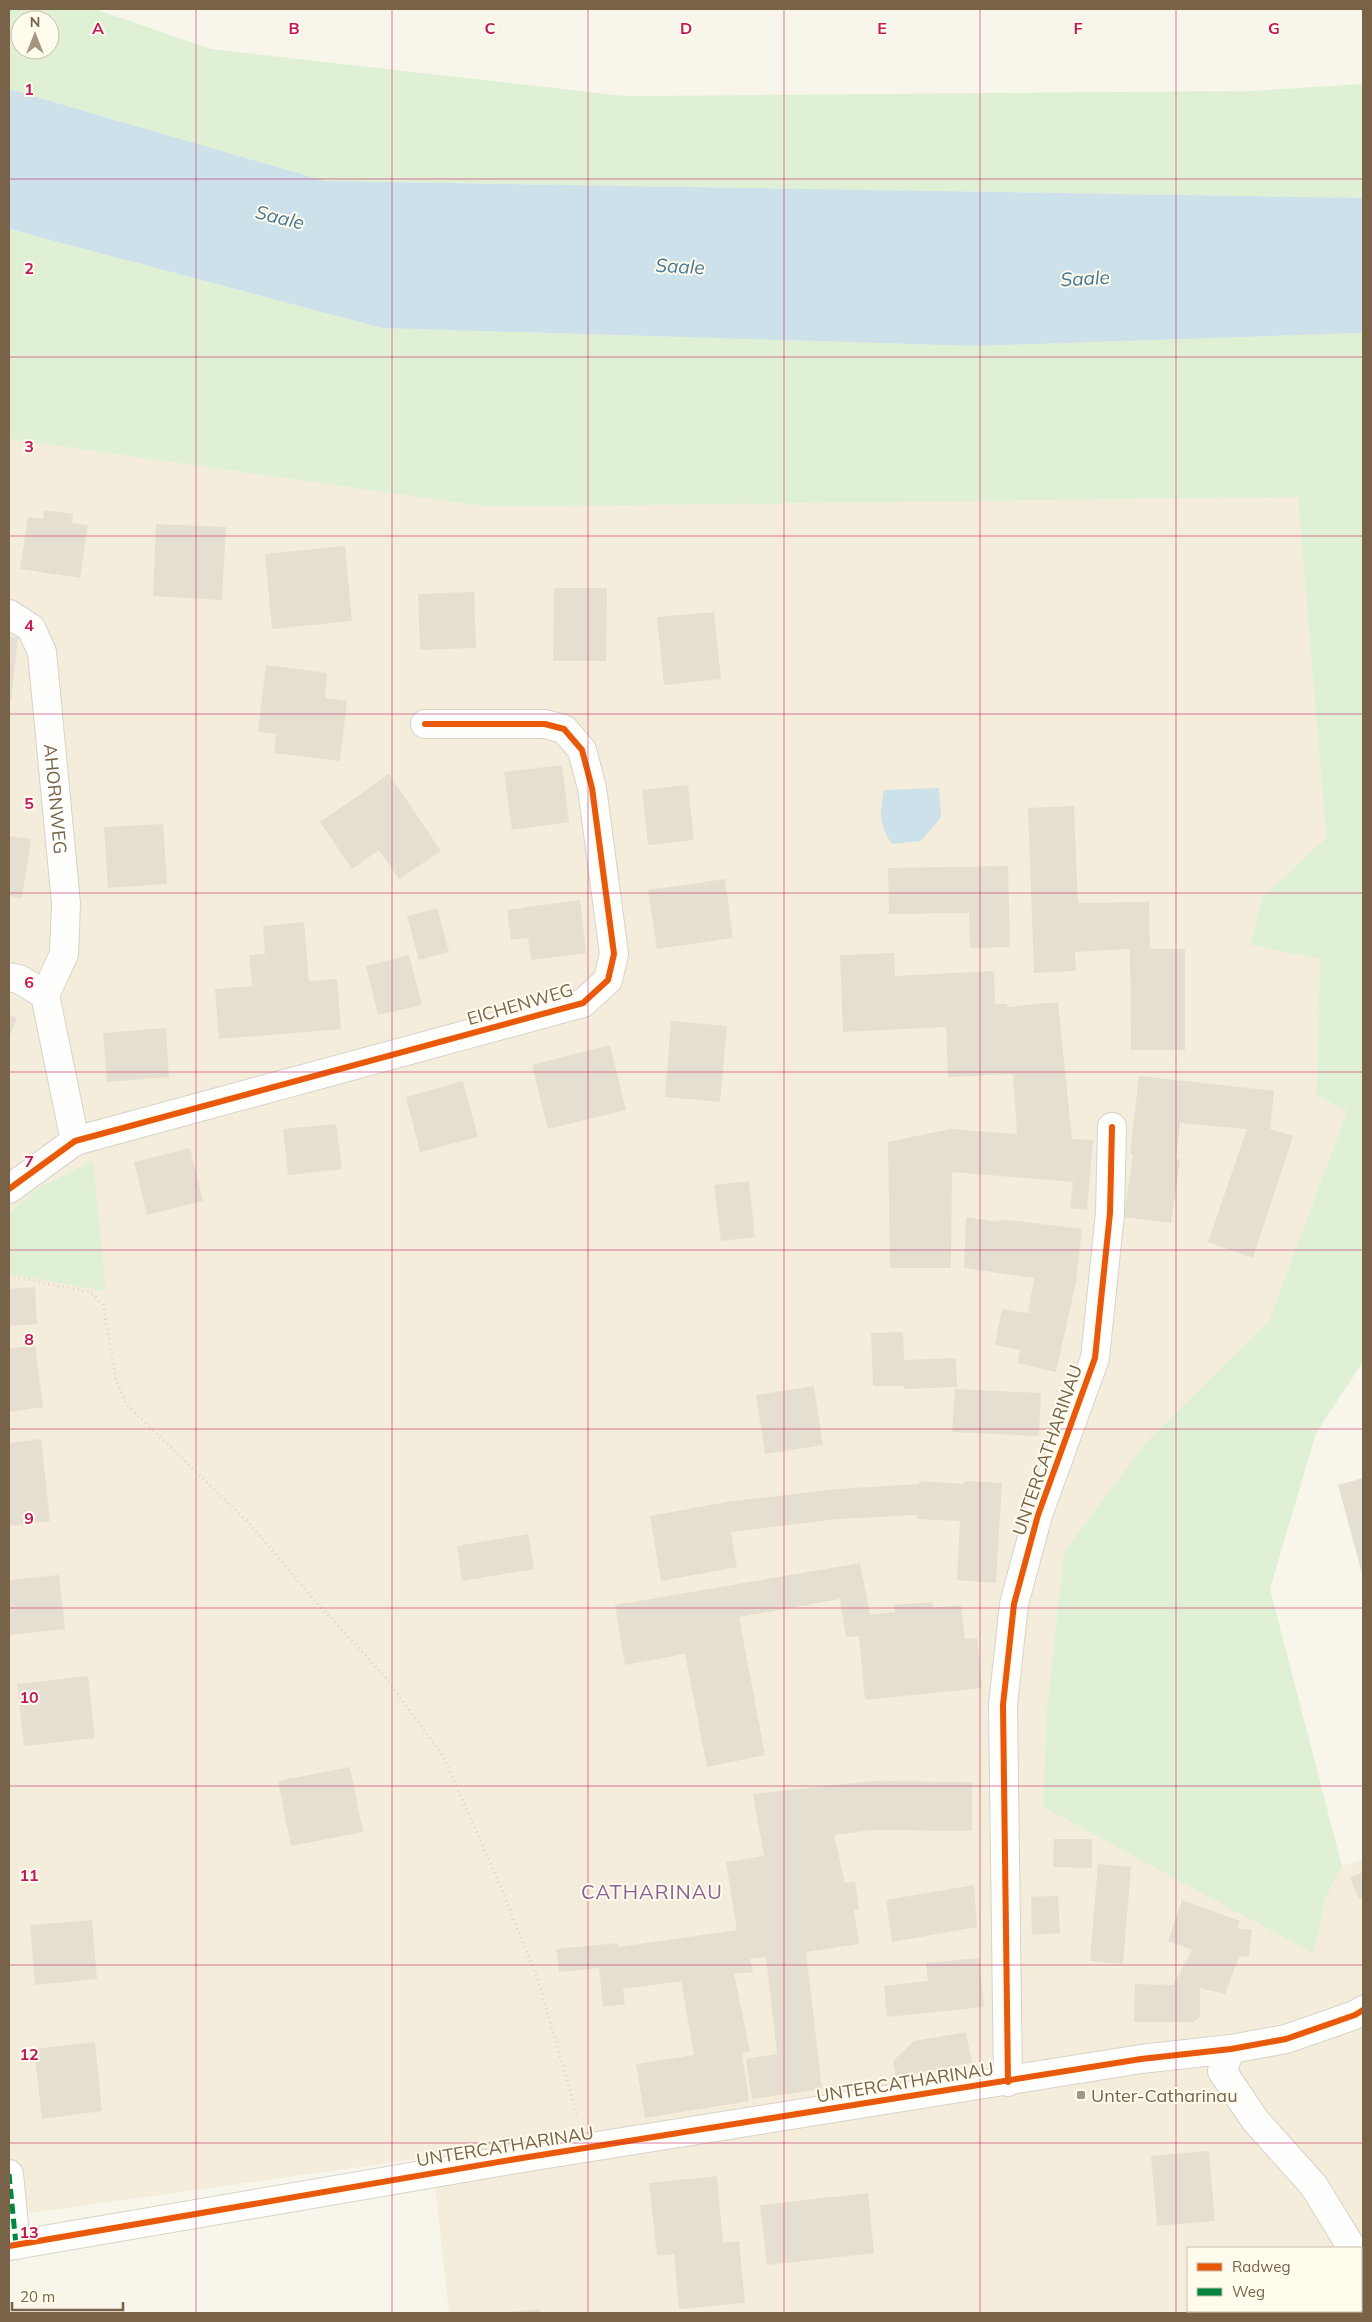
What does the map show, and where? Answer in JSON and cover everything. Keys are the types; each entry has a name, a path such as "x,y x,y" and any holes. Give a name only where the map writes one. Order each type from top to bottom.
{"street":[{"name":"AHORNWEG","path":"9,614 32,628 42,652 66,903 64,954 45,995"},
{"name":"EICHENWEG","path":"75,1141 583,1003 608,980 614,954 592,788 582,750 564,729 545,724 425,724"},
{"path":"9,977 19,979 45,995 75,1141 9,1189"},
{"name":"UNTERCATHARINAU","path":"1008,2082 1002,1706 1014,1604 1035,1524 1095,1358 1110,1213 1112,1127"},
{"name":"UNTERCATHARINAU","path":"12,2245 586,2148 1008,2082 1141,2059 1232,2049 1286,2039 1354,2015 1363,2010"},
{"path":"1232,2049 1222,2071 1255,2120 1314,2186 1351,2247"},
{"path":"9,2174 12,2245"}],"path":[{"path":"9,1276 90,1292 103,1305 116,1380 127,1405 248,1522 309,1594 386,1678 443,1756 505,1897 539,1983 586,2148"}],"shaded area":[{"path":"9,439 489,507 1298,497 1326,839 1262,898 1250,945 1320,959 1316,1095 1347,1111 1269,1321 1146,1442 1064,1552 1046,1718 1043,1807 1314,1954 1325,1899 1342,1866 1363,1860 1363,2313 449,2313 432,2157 9,2216"}],"green space":[{"path":"9,9 95,9 211,49 624,96 1250,91 1363,84 1363,198 325,181 9,89"},
{"path":"9,229 382,328 976,346 1363,333 1363,1362 1316,1433 1270,1589 1342,1866 1325,1899 1314,1954 1043,1807 1046,1718 1064,1552 1146,1442 1269,1321 1347,1111 1316,1095 1320,959 1250,945 1262,898 1326,838 1298,497 489,507 9,439"},
{"path":"93,1161 106,1291 9,1274 9,1213 39,1188"}],"water":[{"name":"Saale","path":"9,89 325,181 1363,198 1363,333 976,346 382,328 9,229"},
{"path":"939,788 941,817 921,841 892,844 884,830 881,818 884,790"}],"building":[{"path":"44,510 73,514 72,523 88,525 80,578 20,569 28,517 43,519"},
{"path":"156,524 226,527 222,600 153,596"},
{"path":"345,546 352,621 272,629 265,554"},
{"path":"554,588 607,588 606,661 553,661"},
{"path":"474,592 476,648 420,650 418,594"},
{"path":"714,612 721,679 664,685 657,617"},
{"path":"9,637 18,638 11,701 9,701"},
{"path":"266,665 327,673 325,698 347,701 340,761 274,753 276,734 258,732"},
{"path":"562,765 569,822 512,830 504,772"},
{"path":"389,774 441,851 399,879 379,850 352,869 320,822"},
{"path":"688,785 694,840 648,845 642,790"},
{"path":"1074,806 1078,903 1149,902 1150,949 1185,949 1185,1050 1131,1050 1130,949 1075,952 1076,971 1034,973 1028,808"},
{"path":"163,824 167,884 108,888 104,827"},
{"path":"9,836 31,839 22,898 9,896"},
{"path":"1008,866 1010,947 970,948 969,913 889,914 888,868"},
{"path":"725,879 733,938 657,949 648,890"},
{"path":"580,900 586,953 531,960 528,938 511,940 507,910"},
{"path":"437,908 449,952 419,960 407,916"},
{"path":"304,922 309,981 337,979 341,1029 219,1039 215,989 252,986 249,955 265,954 263,926"},
{"path":"894,953 895,976 994,971 995,1004 1007,1004 1007,1007 1058,1002 1072,1139 1093,1140 1087,1210 1070,1208 1073,1182 952,1172 951,1268 890,1268 888,1142 950,1129 1017,1134 1013,1074 948,1077 946,1027 843,1032 840,955"},
{"path":"409,955 422,1005 378,1015 366,966"},
{"path":"9,1015 17,1018 9,1039"},
{"path":"671,1021 727,1026 720,1102 665,1097"},
{"path":"166,1028 169,1077 107,1082 103,1033"},
{"path":"610,1045 626,1110 548,1129 532,1065"},
{"path":"1139,1076 1274,1091 1270,1129 1293,1136 1253,1258 1208,1242 1247,1129 1180,1123 1176,1158 1180,1160 1171,1223 1124,1217 1133,1154 1130,1153"},
{"path":"463,1081 478,1137 420,1152 406,1097"},
{"path":"336,1124 342,1169 288,1175 283,1129"},
{"path":"190,1148 203,1201 147,1215 134,1162"},
{"path":"749,1181 755,1237 721,1241 714,1185"},
{"path":"966,1217 999,1222 1000,1219 1082,1229 1076,1282 1056,1372 1017,1363 1020,1350 995,1345 1002,1309 1028,1313 1034,1278 964,1268"},
{"path":"35,1287 37,1324 9,1326 9,1289"},
{"path":"903,1332 904,1360 956,1358 957,1387 905,1389 904,1386 873,1386 871,1333"},
{"path":"35,1345 43,1407 9,1412 9,1349"},
{"path":"814,1386 823,1445 765,1454 756,1395"},
{"path":"955,1389 1041,1393 1039,1436 952,1432"},
{"path":"41,1439 50,1521 9,1526 9,1443"},
{"path":"1363,1478 1363,1577 1338,1485"},
{"path":"919,1481 964,1484 964,1481 1002,1483 996,1583 957,1580 960,1521 917,1519 917,1515 838,1519 731,1532 737,1567 661,1581 650,1516 726,1502 837,1489 919,1484"},
{"path":"528,1534 534,1569 462,1581 457,1546"},
{"path":"860,1563 870,1615 895,1612 894,1605 933,1602 933,1608 961,1605 965,1639 977,1638 982,1688 865,1700 859,1636 846,1637 840,1599 739,1617 765,1755 707,1767 685,1654 625,1665 615,1605"},
{"path":"59,1575 65,1629 9,1635 9,1580"},
{"path":"88,1676 95,1738 24,1746 17,1684"},
{"path":"350,1767 363,1832 291,1846 278,1781"},
{"path":"874,1781 972,1782 972,1831 872,1830 834,1835 845,1883 855,1881 859,1909 854,1910 859,1944 806,1952 822,2089 752,2099 746,2059 777,2054 766,1957 750,1959 753,1972 734,1974 750,2051 742,2053 749,2101 645,2118 636,2064 694,2055 681,1981 623,1989 625,2004 603,2007 599,1968 559,1972 556,1949 618,1943 618,1947 737,1930 726,1862 764,1856 753,1794"},
{"path":"1054,1839 1092,1839 1092,1868 1053,1867"},
{"path":"1098,1864 1131,1867 1123,1964 1090,1961"},
{"path":"1363,1872 1363,1898 1359,1899 1350,1878"},
{"path":"974,1885 977,1927 892,1942 886,1900"},
{"path":"1058,1896 1060,1933 1032,1935 1031,1897"},
{"path":"1182,1900 1240,1921 1237,1928 1252,1930 1249,1956 1239,1957 1225,1994 1200,1988 1200,2017 1193,2022 1134,2022 1135,1984 1173,1985 1192,1950 1168,1941"},
{"path":"92,1920 97,1979 35,1985 30,1925"},
{"path":"979,1958 984,2007 887,2017 884,1986 928,1981 926,1963"},
{"path":"966,2032 972,2063 896,2077 893,2061 914,2041"},
{"path":"95,2042 102,2111 42,2119 34,2049"},
{"path":"1209,2151 1215,2221 1157,2226 1151,2156"},
{"path":"717,2176 723,2243 739,2241 745,2303 679,2309 674,2254 657,2256 649,2183"},
{"path":"868,2193 874,2253 767,2265 760,2205"},
{"path":"539,2309 540,2313 508,2313 508,2312"}],"marked path":[{"path":"9,2174 16,2245"}],"cycle path":[{"path":"9,1189 75,1141 583,1003 608,980 614,954 592,788 582,750 564,729 545,724 425,724"},
{"path":"1008,2082 1003,1705 1014,1604 1038,1515 1095,1358 1110,1213 1112,1127"},
{"path":"9,2246 516,2159 1141,2059 1231,2049 1286,2039 1355,2015 1363,2010"}],"place":[{"name":"Unter-Catharinau","path":"1081,2095"}],"district":[{"name":"CATHARINAU","path":"652,1891"}]}
